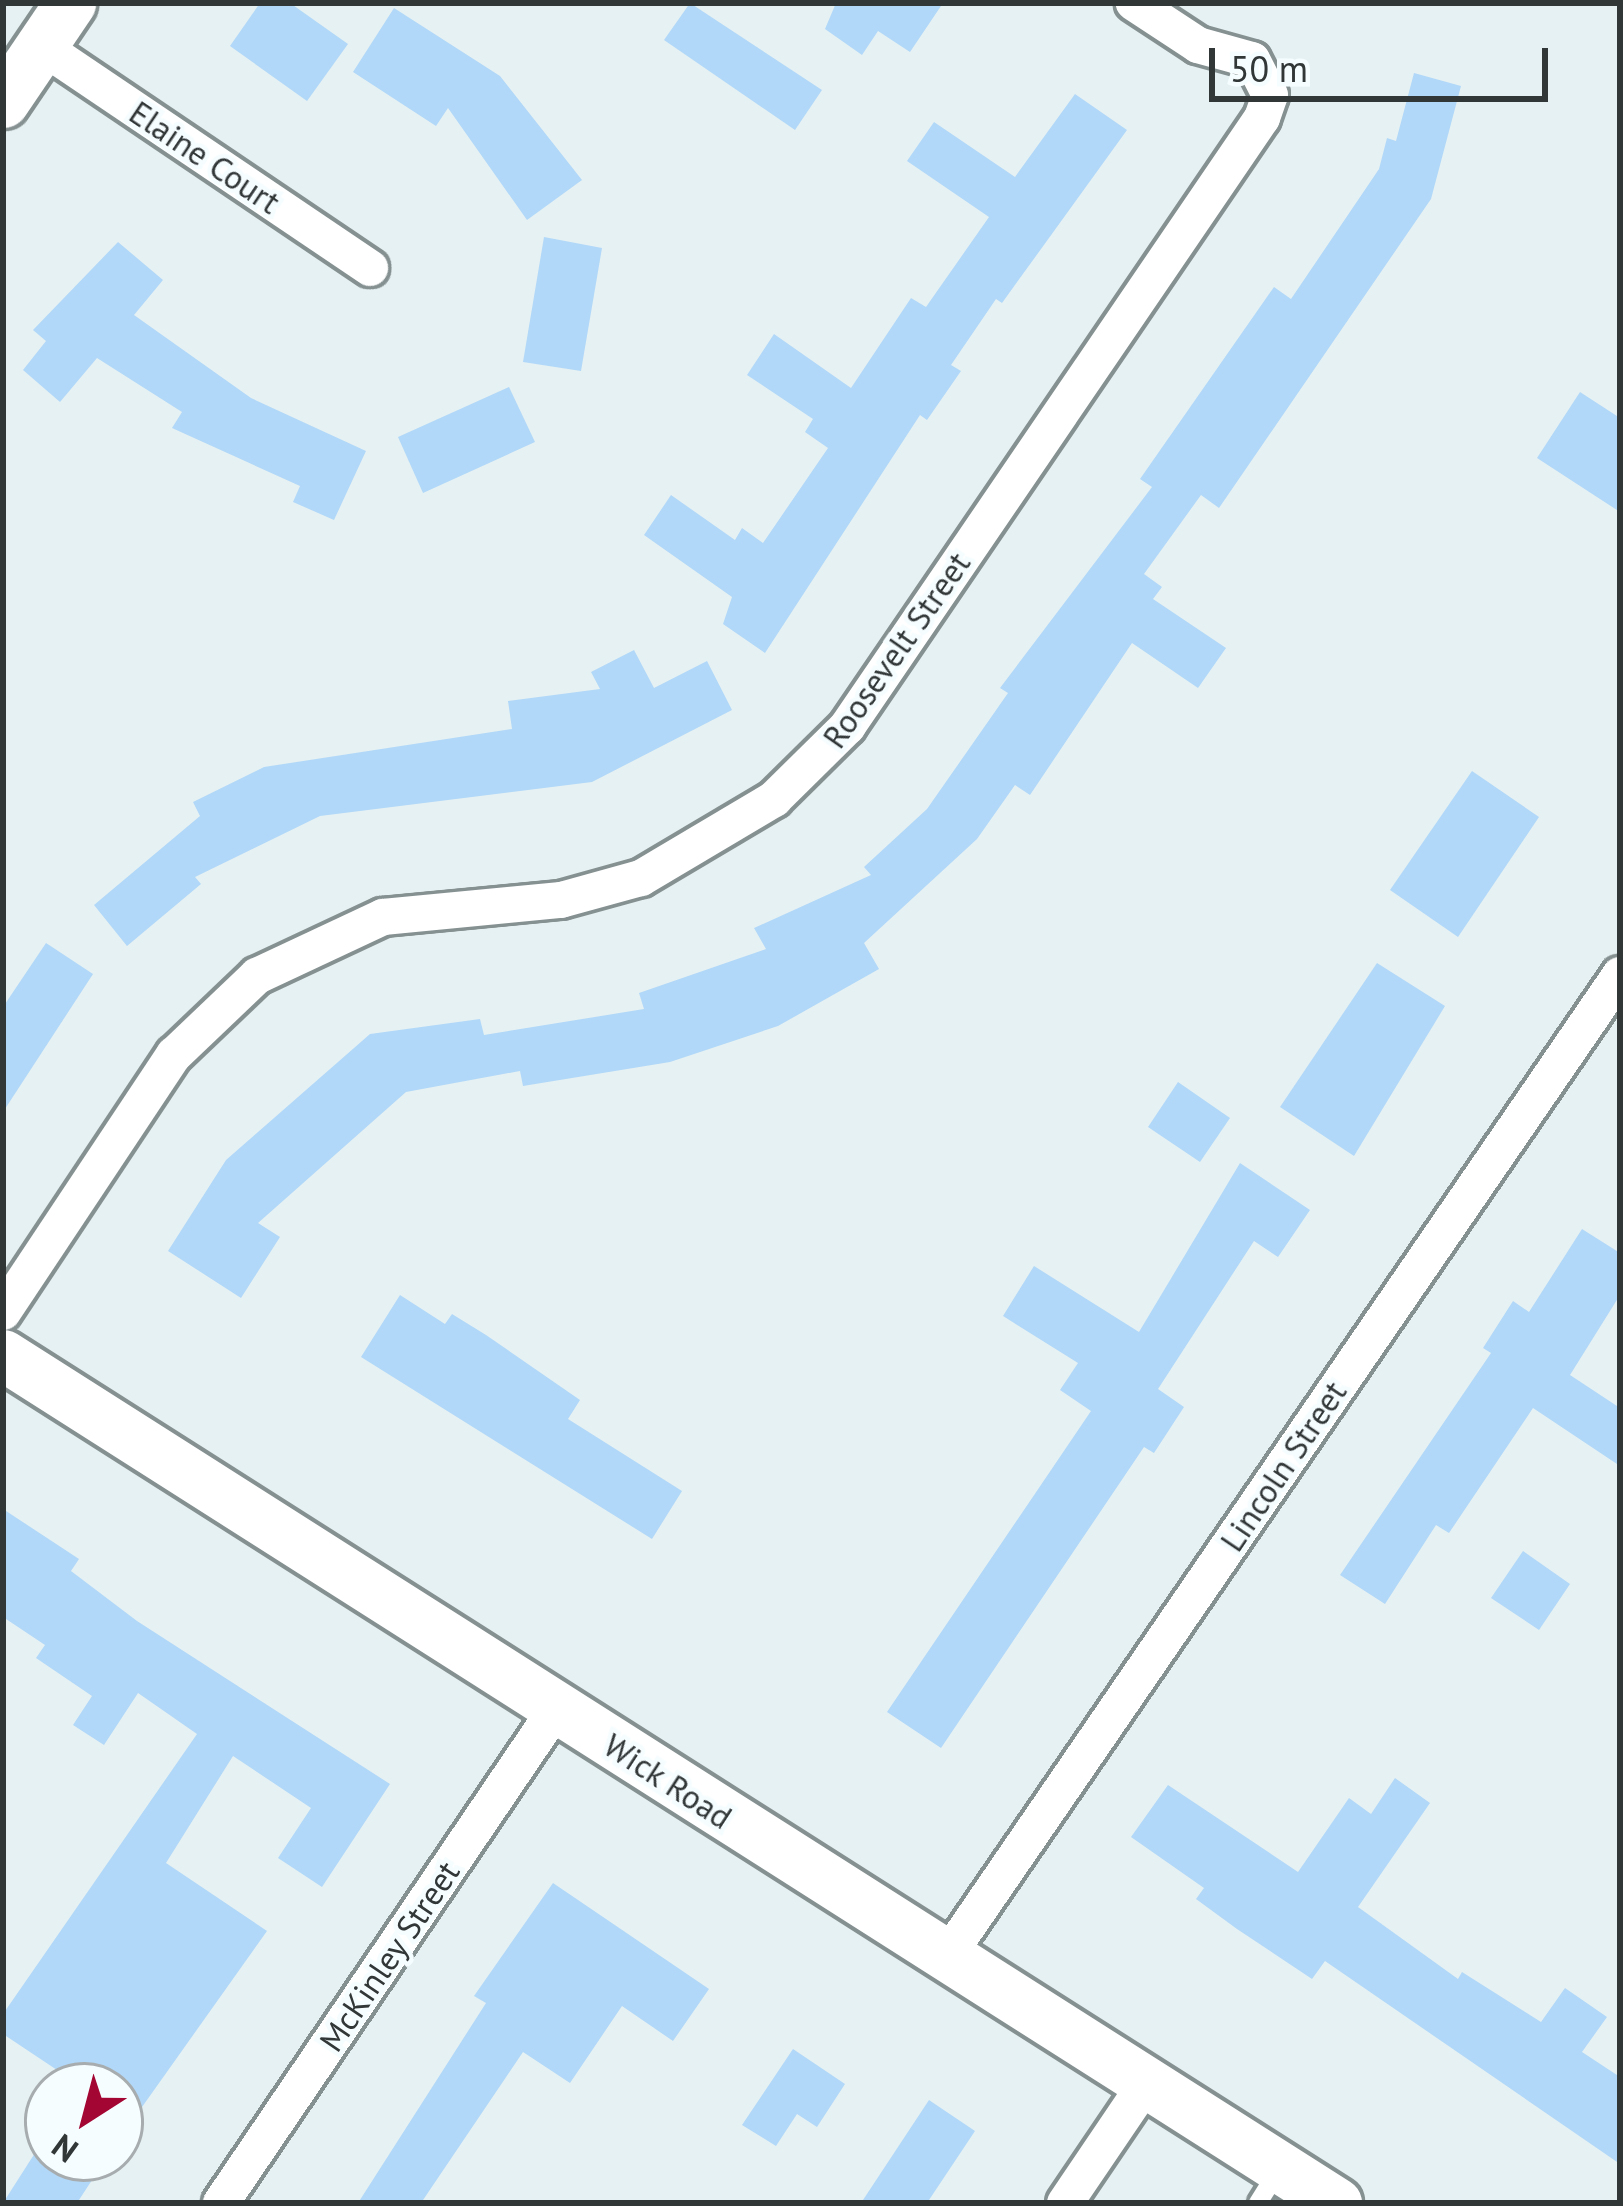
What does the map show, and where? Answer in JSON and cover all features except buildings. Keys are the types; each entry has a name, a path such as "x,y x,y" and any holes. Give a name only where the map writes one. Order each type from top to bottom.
{"street":[{"path":"3,102 70,3"},
{"name":"Roosevelt Street","path":"3,1312 173,1054 257,976 383,917 560,899 640,878 733,829 813,766 1270,95 1252,59 1198,45 1134,3"},
{"name":"Elaine Court","path":"40,46 370,268"},
{"name":"Lincoln Street","path":"946,1958 1620,975"},
{"name":"Wick Road","path":"3,1355 1144,2085 1269,2186 1336,2203"},
{"name":"McKinley Street","path":"220,2203 556,1709"},
{"path":"1065,2203 1144,2085"}]}
